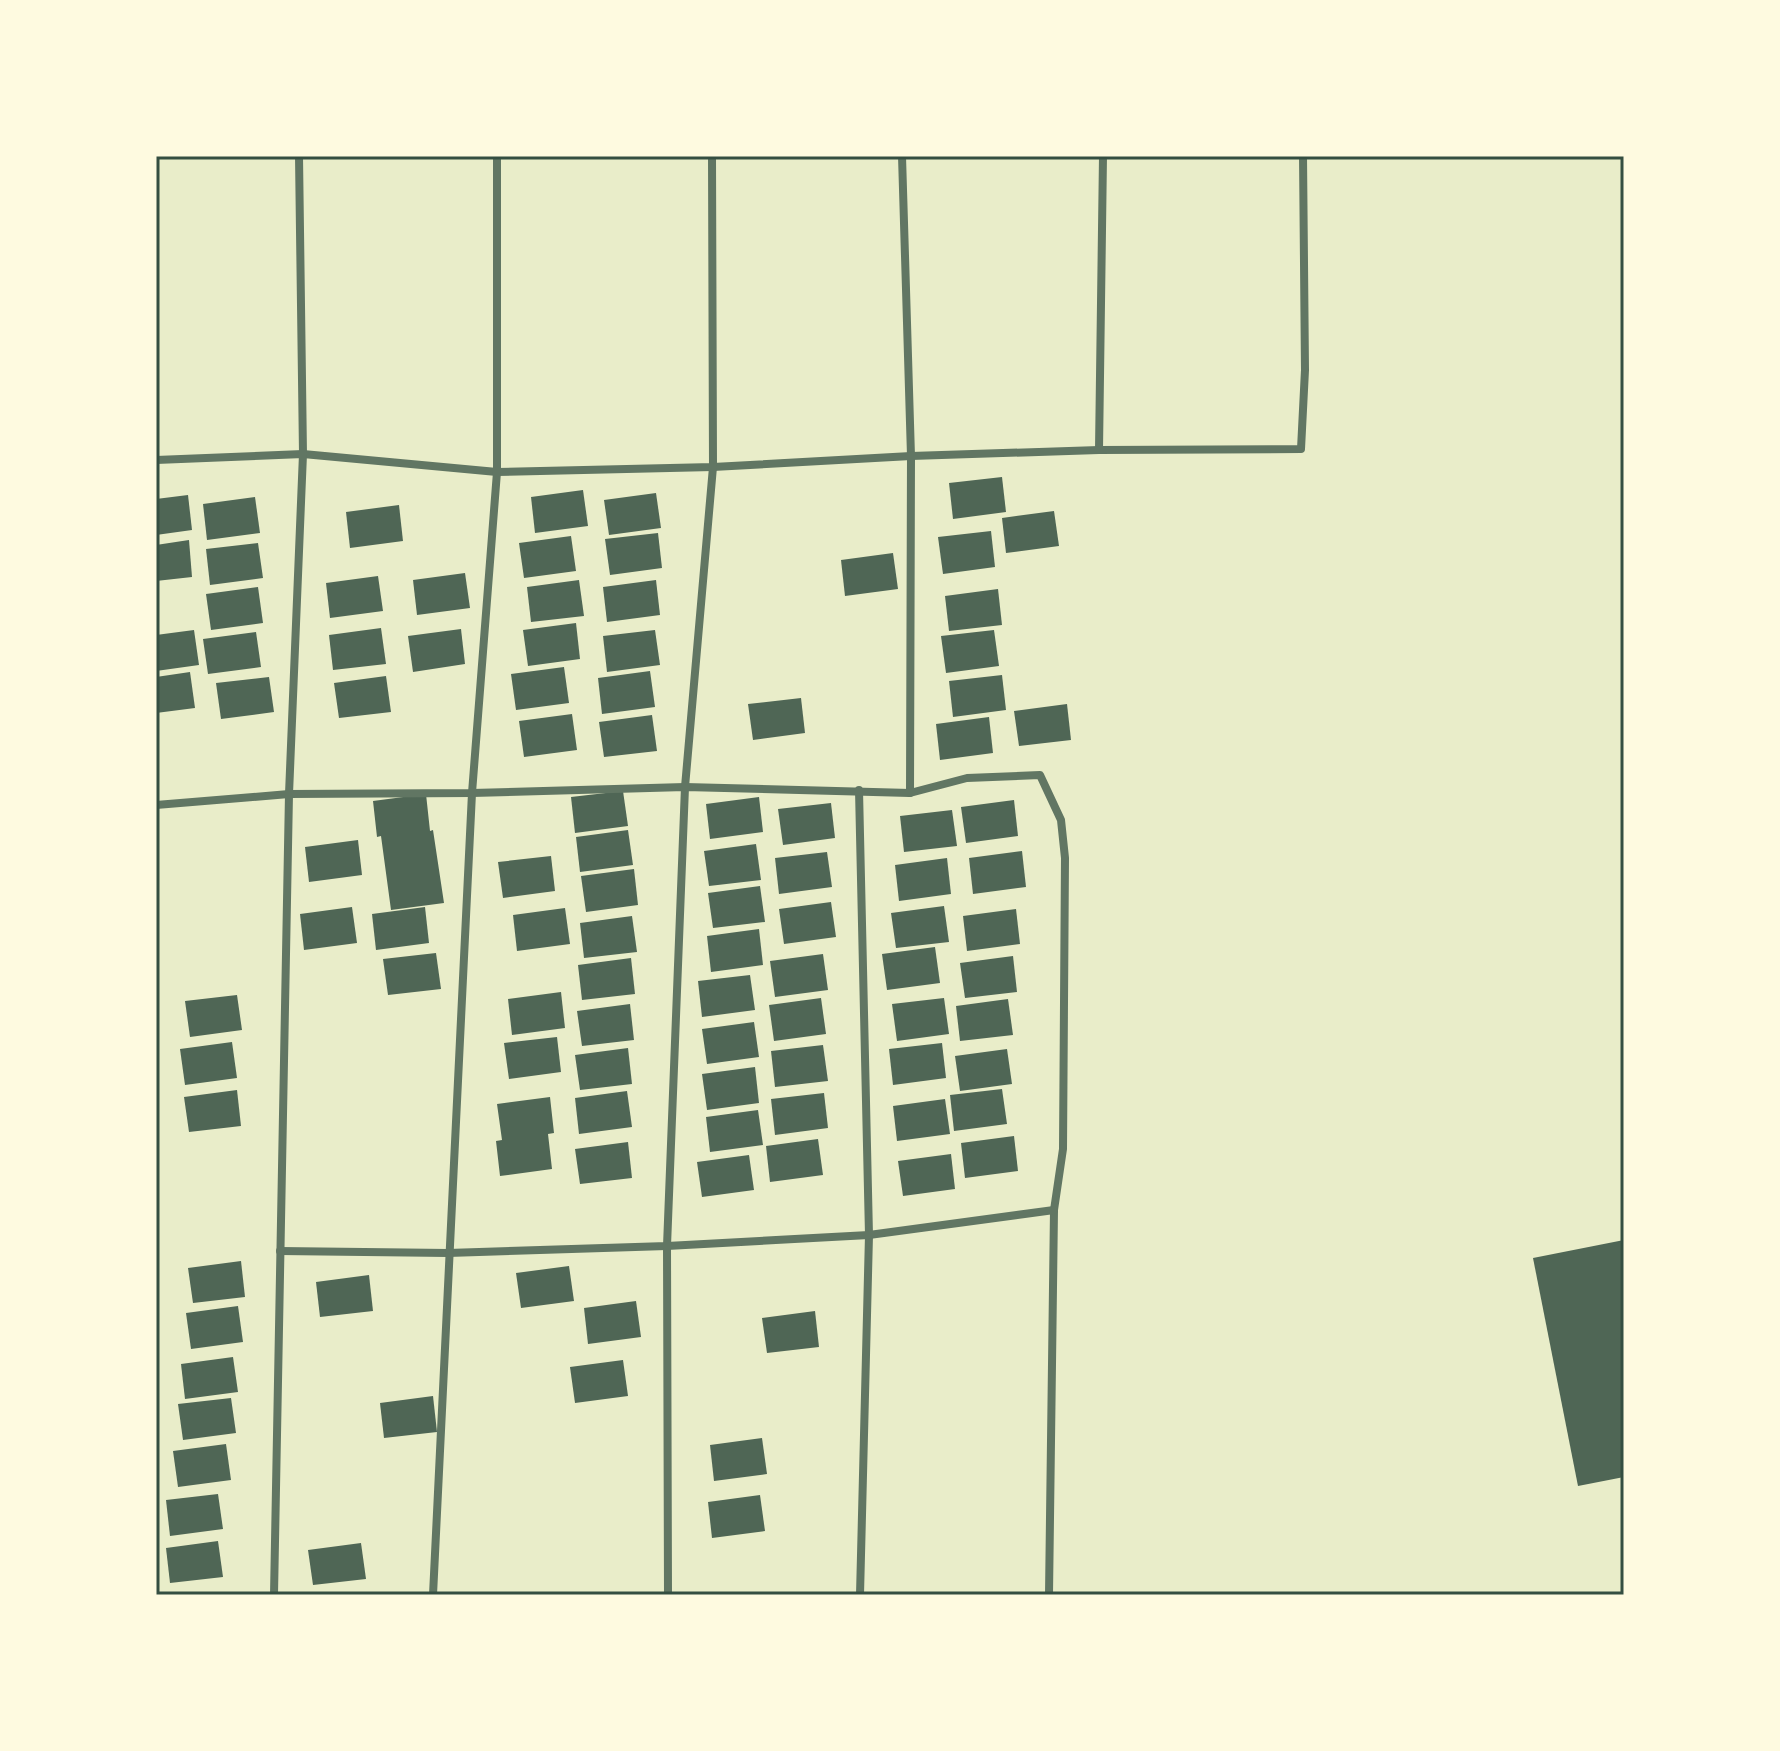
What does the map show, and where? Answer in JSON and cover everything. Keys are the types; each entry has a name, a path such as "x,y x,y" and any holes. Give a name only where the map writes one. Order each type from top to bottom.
{"street":[{"path":"274,1595 289,794 303,454 299,156"},
{"path":"433,1595 472,793 497,472 497,156"},
{"path":"668,1595 667,1246 685,787 713,467 712,156"},
{"path":"902,156 911,456 910,793"},
{"path":"1099,450 1103,156"},
{"path":"156,460 303,454 497,472 713,467 1099,450 1301,449 1305,370 1303,156"},
{"path":"156,805 289,794 685,787 910,793 967,778 1040,775 1061,820 1065,858 1063,1149 1054,1210 1049,1595"},
{"path":"859,790 869,1235 860,1595"},
{"path":"280,1251 448,1253 667,1246 869,1235 1054,1210"}],"building":[{"path":"1002,477 1006,512 953,519 949,483"},
{"path":"583,490 588,526 535,533 531,497"},
{"path":"656,493 661,528 609,535 604,500"},
{"path":"188,495 192,530 156,535 156,499"},
{"path":"255,497 260,533 207,540 203,504"},
{"path":"399,505 403,541 350,548 346,512"},
{"path":"1054,511 1059,546 1006,553 1002,518"},
{"path":"991,531 995,567 943,574 938,537"},
{"path":"658,533 662,568 610,575 605,539"},
{"path":"571,536 576,571 524,578 519,543"},
{"path":"189,540 192,577 156,581 156,545"},
{"path":"258,543 263,578 210,585 206,549"},
{"path":"893,553 898,589 845,596 841,560"},
{"path":"465,573 470,608 417,615 413,580"},
{"path":"378,576 383,611 330,618 326,583"},
{"path":"579,580 584,616 531,622 527,587"},
{"path":"656,580 660,615 607,622 603,587"},
{"path":"258,587 263,623 211,630 206,594"},
{"path":"998,589 1002,625 949,631 945,596"},
{"path":"576,623 580,659 528,666 523,630"},
{"path":"381,628 386,664 333,670 329,635"},
{"path":"461,629 465,664 413,672 408,636"},
{"path":"194,630 199,665 156,671 156,635"},
{"path":"655,630 660,665 607,672 603,636"},
{"path":"994,630 999,666 946,673 941,636"},
{"path":"256,632 261,667 208,674 203,639"},
{"path":"564,667 569,703 516,710 511,674"},
{"path":"650,671 655,707 602,714 598,678"},
{"path":"190,672 195,708 156,713 156,677"},
{"path":"1002,675 1006,710 953,717 949,681"},
{"path":"386,676 391,712 339,718 334,683"},
{"path":"269,677 274,712 221,719 216,683"},
{"path":"801,698 805,733 753,740 748,704"},
{"path":"1067,704 1071,740 1019,746 1014,711"},
{"path":"572,714 577,750 524,757 519,721"},
{"path":"652,715 657,751 604,757 599,722"},
{"path":"989,717 993,753 940,760 936,724"},
{"path":"623,791 628,826 575,833 571,797"},
{"path":"426,794 444,903 391,910 373,801"},
{"path":"759,797 763,832 710,839 706,804"},
{"path":"1014,800 1018,836 966,843 961,807"},
{"path":"831,803 835,838 783,845 778,809"},
{"path":"952,810 957,846 904,852 900,816"},
{"path":"628,830 633,865 580,872 576,837"},
{"path":"358,840 362,875 309,882 305,847"},
{"path":"756,844 761,880 709,886 704,851"},
{"path":"1022,851 1026,887 973,894 969,858"},
{"path":"827,852 832,887 779,894 775,858"},
{"path":"551,856 555,891 503,898 498,862"},
{"path":"947,858 951,894 899,901 895,865"},
{"path":"634,869 638,905 586,912 581,876"},
{"path":"760,886 765,922 713,928 708,893"},
{"path":"831,902 836,937 784,944 779,909"},
{"path":"944,906 949,942 896,948 891,913"},
{"path":"352,907 357,943 304,950 300,914"},
{"path":"425,907 429,943 376,950 372,914"},
{"path":"565,908 570,944 517,951 513,915"},
{"path":"1016,909 1020,944 967,951 963,916"},
{"path":"632,916 637,952 584,958 580,923"},
{"path":"759,929 763,965 711,972 707,936"},
{"path":"935,947 940,983 887,990 882,954"},
{"path":"436,953 441,989 388,995 383,959"},
{"path":"823,954 828,990 775,997 770,961"},
{"path":"1013,956 1017,992 965,998 960,963"},
{"path":"631,958 635,994 582,1000 578,965"},
{"path":"750,975 755,1010 702,1017 698,981"},
{"path":"561,992 565,1028 512,1035 508,999"},
{"path":"237,995 242,1030 190,1037 185,1001"},
{"path":"821,998 826,1034 774,1041 769,1005"},
{"path":"944,998 949,1034 897,1041 892,1004"},
{"path":"1008,999 1013,1035 960,1041 956,1006"},
{"path":"630,1004 634,1040 582,1046 577,1011"},
{"path":"754,1022 759,1057 707,1064 702,1029"},
{"path":"557,1037 561,1072 509,1079 504,1043"},
{"path":"232,1042 237,1078 185,1085 180,1049"},
{"path":"942,1043 946,1078 893,1085 889,1049"},
{"path":"823,1045 828,1081 775,1087 771,1051"},
{"path":"628,1048 632,1084 580,1090 575,1055"},
{"path":"1007,1049 1012,1084 960,1091 955,1056"},
{"path":"755,1067 759,1103 707,1110 702,1074"},
{"path":"1002,1089 1007,1124 954,1131 950,1095"},
{"path":"237,1090 241,1126 189,1132 184,1097"},
{"path":"627,1091 632,1127 579,1134 575,1098"},
{"path":"824,1093 828,1128 775,1135 771,1099"},
{"path":"550,1097 554,1133 548,1134 552,1169 500,1176 496,1141 502,1140 497,1104"},
{"path":"945,1099 950,1134 897,1141 893,1106"},
{"path":"758,1110 763,1145 710,1152 706,1117"},
{"path":"1014,1136 1018,1171 965,1178 961,1143"},
{"path":"818,1139 823,1175 770,1182 766,1146"},
{"path":"628,1142 632,1178 580,1184 575,1149"},
{"path":"951,1154 955,1189 903,1196 898,1161"},
{"path":"749,1155 754,1190 702,1197 697,1162"},
{"path":"1624,1240 1624,1477 1578,1486 1533,1258"},
{"path":"241,1261 245,1297 193,1303 188,1268"},
{"path":"569,1266 574,1301 521,1308 516,1273"},
{"path":"369,1275 373,1311 320,1317 316,1282"},
{"path":"636,1301 641,1337 588,1344 584,1308"},
{"path":"238,1306 243,1342 191,1349 186,1313"},
{"path":"815,1311 819,1347 767,1353 762,1318"},
{"path":"233,1357 238,1392 185,1399 181,1364"},
{"path":"623,1360 628,1396 575,1403 570,1367"},
{"path":"433,1396 437,1432 384,1438 380,1403"},
{"path":"231,1398 236,1433 183,1440 178,1404"},
{"path":"762,1438 767,1474 714,1481 710,1445"},
{"path":"226,1444 231,1480 178,1487 173,1451"},
{"path":"218,1494 223,1529 170,1536 166,1500"},
{"path":"760,1495 765,1531 712,1538 708,1502"},
{"path":"218,1541 223,1577 170,1583 166,1548"},
{"path":"361,1543 366,1579 313,1585 308,1550"}]}
